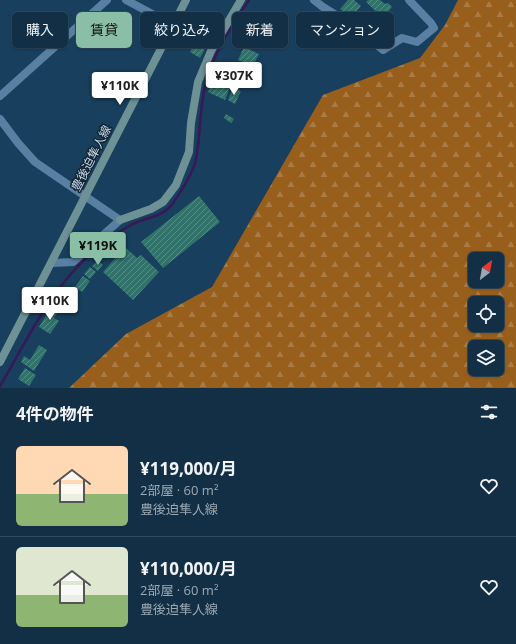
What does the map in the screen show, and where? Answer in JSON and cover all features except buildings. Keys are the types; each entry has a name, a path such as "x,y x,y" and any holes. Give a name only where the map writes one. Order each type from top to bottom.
{"main road":[{"name":"豊後迫隼人線","path":"180,12 186,0"},
{"path":"120,220 151,209 163,202 176,185 189,152 191,123 198,82 211,51 241,0"},
{"name":"豊後迫隼人線","path":"0,362 161,48"}],"street":[{"path":"0,96 107,0"},
{"path":"126,0 149,12"},
{"path":"314,0 322,7 355,27 383,50 402,38 417,42 434,28 409,0"},
{"path":"0,119 35,162 84,197 120,220 73,262 52,263"}],"green space":[{"path":"458,0 516,0 516,388 69,388 126,334 212,287 323,95 420,58 445,25"}],"waterway":[{"path":"0,386 42,313 67,278 81,263 125,228 164,212 173,203 191,173 195,163 199,142 202,101 210,69 219,48 249,0"}]}
